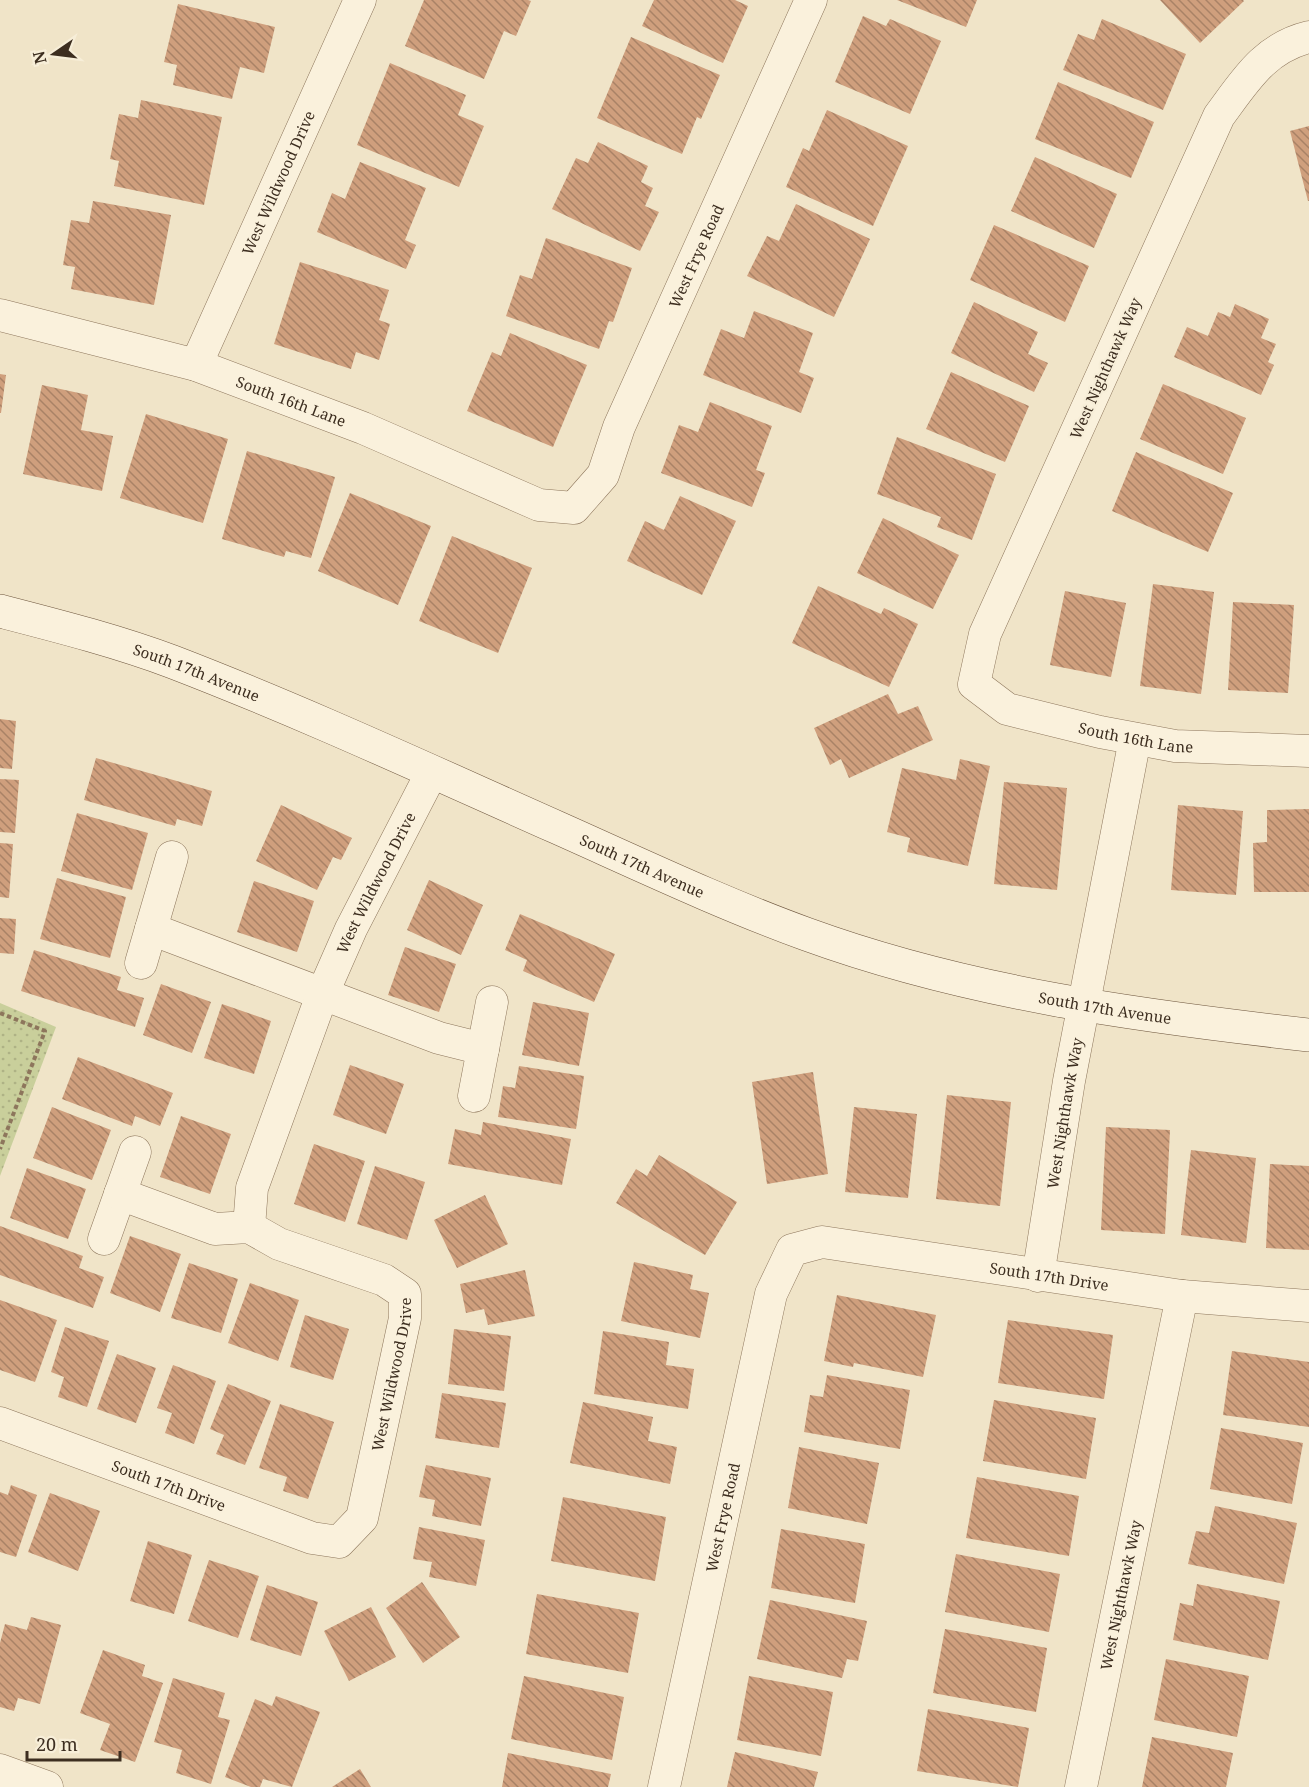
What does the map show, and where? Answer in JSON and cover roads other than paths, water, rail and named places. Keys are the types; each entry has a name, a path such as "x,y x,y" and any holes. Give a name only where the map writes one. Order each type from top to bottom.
{"main road":[{"name":"South 17th Avenue","path":"0,611 72,629 171,661 432,772 655,873 807,934 930,972 1083,1006 1157,1018 1309,1035"}],"street":[{"name":"West Wildwood Drive","path":"196,365 360,0"},
{"name":"West Frye Road","path":"574,508 603,475 619,427 811,0"},
{"name":"West Nighthawk Way","path":"974,684 985,634 1220,116 1259,63 1296,40 1309,37"},
{"name":"South 16th Lane","path":"0,315 196,365 363,428 539,505 574,508"},
{"name":"South 16th Lane","path":"974,684 1007,709 1135,739 1186,746 1309,750"},
{"name":"West Nighthawk Way","path":"1038,1276 1083,1006 1135,739"},
{"name":"West Wildwood Drive","path":"339,1542 362,1518 405,1318 405,1294 384,1280 279,1244 249,1227 252,1188 322,995 351,929 432,772"},
{"path":"141,963 172,857"},
{"path":"151,929 439,1038 483,1049"},
{"path":"474,1096 492,1002"},
{"path":"104,1239 135,1152"},
{"path":"120,1194 215,1228 249,1227"},
{"name":"South 17th Drive","path":"792,1250 822,1242 1182,1296 1309,1306"},
{"name":"West Frye Road","path":"664,1787 771,1294 792,1250"},
{"name":"West Nighthawk Way","path":"1081,1787 1182,1296"},
{"name":"South 17th Drive","path":"0,1423 312,1538 339,1542"},
{"path":"0,1770 47,1787"}]}
